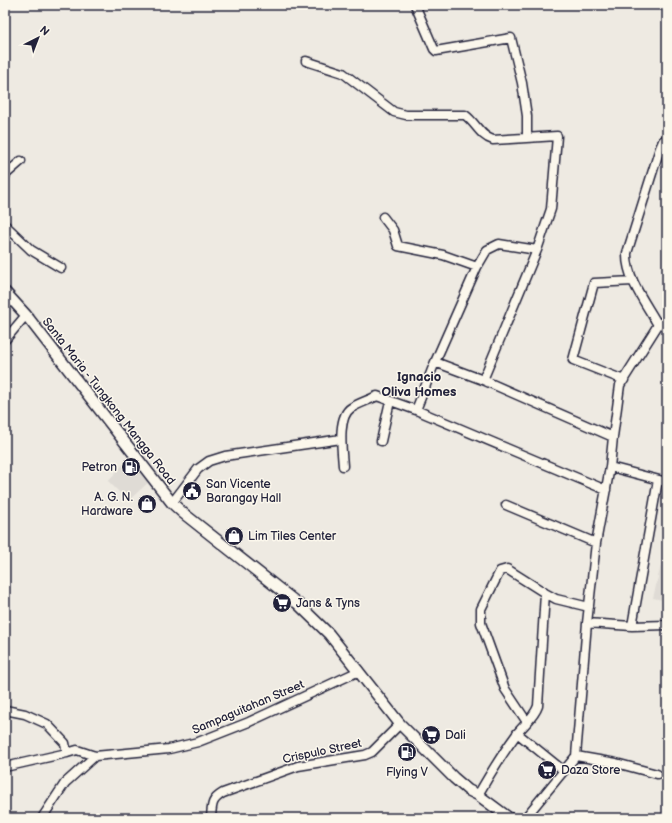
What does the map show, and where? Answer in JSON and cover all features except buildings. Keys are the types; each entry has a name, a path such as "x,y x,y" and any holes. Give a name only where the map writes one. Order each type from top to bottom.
{"main road":[{"name":"Santa Maria - Tungkong Mangga Road","path":"5,292 26,315 172,503 297,603 329,634 400,724 454,778 468,790 478,795 509,818"}],"street":[{"path":"415,5 436,51 511,38 528,116 527,138"},
{"path":"306,61 343,73 394,112 406,115 465,115 486,138 493,140 557,136 551,208 537,250 483,380"},
{"path":"658,325 633,280 627,263 627,253 660,148 663,141 667,138"},
{"path":"5,175 21,162"},
{"path":"383,217 392,230 398,246 443,255 477,267"},
{"path":"5,225 30,250 61,268"},
{"path":"416,410 434,362 477,267 487,250 499,244 537,250"},
{"path":"624,380 573,360 594,283 633,280"},
{"path":"5,340 26,315"},
{"path":"525,818 576,756 587,622 596,543 610,467 620,385 658,325 667,319"},
{"path":"434,362 483,380 613,436"},
{"path":"343,466 341,438 345,414 350,408 377,396 416,410 606,490"},
{"path":"381,441 390,401"},
{"path":"172,503 198,469 209,461 225,456 341,438"},
{"path":"610,467 667,482"},
{"path":"632,626 658,480"},
{"path":"506,505 596,543"},
{"path":"527,722 505,689 481,623 481,609 500,571 507,569 556,599 589,607"},
{"path":"478,795 495,765 538,706 545,593"},
{"path":"587,622 632,626 667,625"},
{"name":"Sampaguitahan Street","path":"5,767 77,750 95,756 169,749 198,742 249,722 359,671"},
{"path":"5,710 25,714 47,724 65,743 67,753"},
{"name":"Crispulo Street","path":"211,818 213,801 217,796 223,793 298,766 365,755 372,752 400,724"},
{"path":"517,733 564,771"},
{"path":"42,818 65,783 95,756"},
{"path":"576,756 616,763 657,774"}],"shaded area":[{"name":"Petron","path":"132,455 151,480 128,501 108,481"},
{"path":"667,540 667,601 653,598"}],"place":[{"name":"Petron","path":"131,467"},
{"name":"San Vicente Barangay Hall","path":"192,491"},
{"name":"A. G. N. Hardware","path":"147,504"},
{"name":"Lim Tiles Center","path":"234,536"},
{"name":"Jans & Tyns","path":"282,603"},
{"name":"Dali","path":"431,735"},
{"name":"Flying V","path":"407,752"},
{"name":"Daza Store","path":"547,770"}],"district":[{"name":"Ignacio Oliva Homes","path":"419,384"}]}
